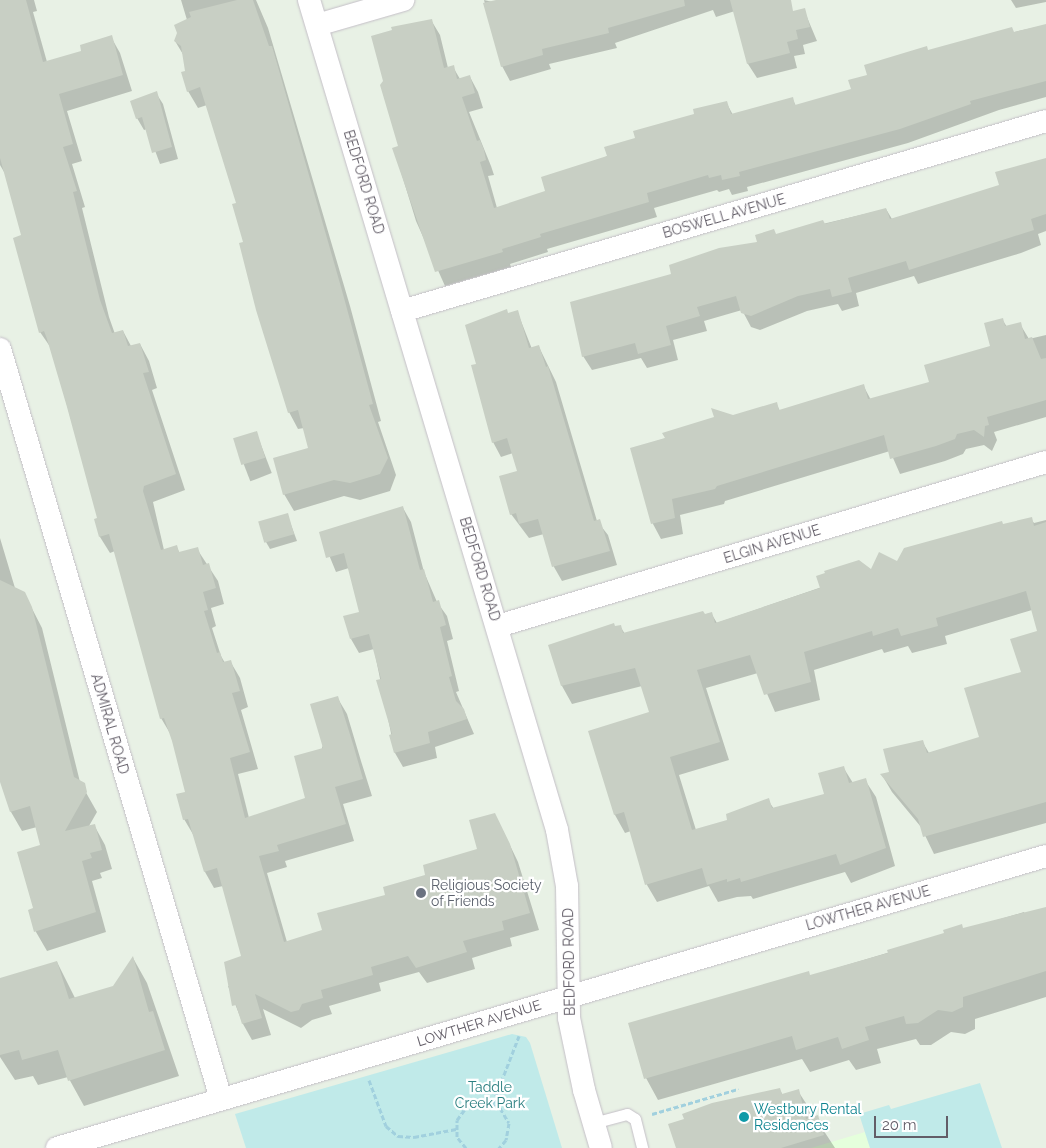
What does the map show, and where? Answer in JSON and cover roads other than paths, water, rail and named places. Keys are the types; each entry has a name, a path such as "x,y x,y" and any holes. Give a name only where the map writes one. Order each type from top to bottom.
{"street":[{"name":"BEDFORD ROAD","path":"309,0 498,626 557,830 567,886 569,1018 593,1123 601,1148"},
{"path":"317,25 403,0"},
{"name":"BOSWELL AVENUE","path":"402,311 1046,121"},
{"name":"ADMIRAL ROAD","path":"0,349 221,1099"},
{"name":"ELGIN AVENUE","path":"498,626 1046,462"},
{"name":"LOWTHER AVENUE","path":"56,1148 1046,856"}],"lane":[{"path":"593,1123 627,1114 635,1119 642,1148"}],"place":[{"name":"Religious Society of Friends","path":"421,893"},
{"name":"Westbury Rental Residences","path":"744,1117"}],"park label":[{"name":"Taddle Creek Park","path":"490,1096"}]}
